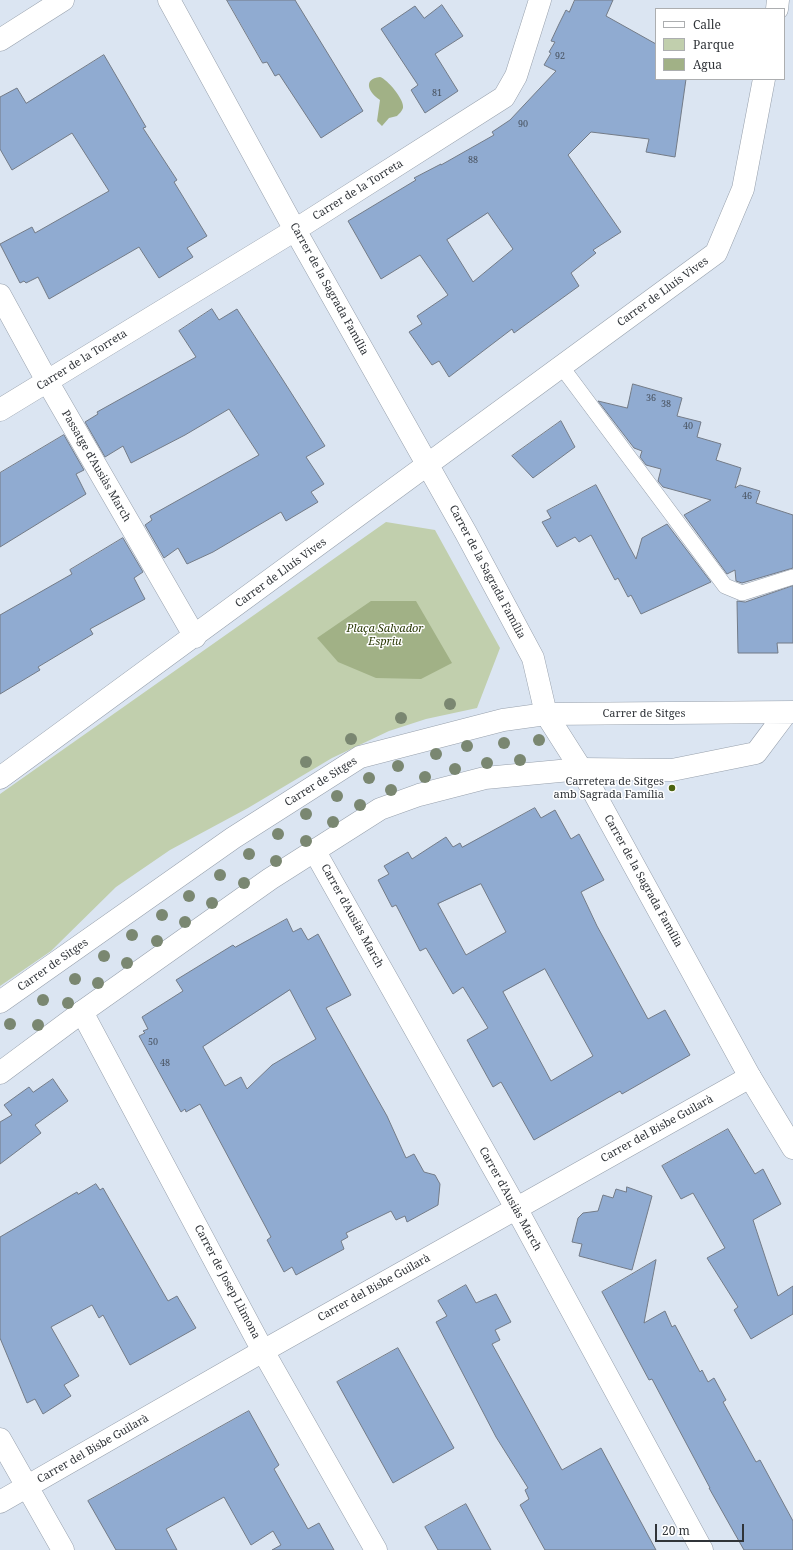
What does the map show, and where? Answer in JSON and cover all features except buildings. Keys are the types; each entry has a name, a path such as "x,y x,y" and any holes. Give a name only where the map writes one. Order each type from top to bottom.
{"street":[{"path":"0,40 63,0"},
{"name":"Carrer de la Sagrada Família","path":"169,0 295,230 400,416 429,463 533,658 546,714 581,769 750,1077 793,1148"},
{"name":"Carrer de la Torreta","path":"0,410 295,230 504,97 516,76 540,0"},
{"name":"Carrer de Lluís Vives","path":"0,778 195,637 429,463 716,253 743,189 764,80"},
{"name":"Passatge d'Ausiàs March","path":"0,295 47,381 195,637"},
{"path":"0,1073 82,1012 270,878 380,809 419,795 485,778 581,769 672,770 756,753 789,712"},
{"name":"Carrer de Sitges","path":"0,1002 233,838 360,757 503,720 546,714 789,712"},
{"name":"Carrer d'Ausiàs March","path":"314,850 516,1208 702,1550"},
{"name":"Carrer de Josep Llimona","path":"82,1012 263,1351 376,1550"},
{"name":"Carrer del Bisbe Guilarà","path":"0,1502 263,1351 750,1077"},
{"path":"0,1439 63,1550"}],"lane":[{"path":"561,366 725,586 742,593 793,577"}],"green space":[{"name":"Plaça Salvador Espriu","path":"386,522 435,530 500,648 477,708 426,719 389,731 332,758 248,808 170,850 116,887 51,951 0,986 0,794"}],"water":[{"path":"380,77 395,90 403,104 403,109 399,114 389,118 382,126 377,121 380,100 373,94 369,87 371,80"},
{"path":"371,601 416,601 452,663 421,679 376,678 338,662 317,638"}],"place":[{"name":"Carretera de Sitges amb Sagrada Família","path":"672,788"}]}
